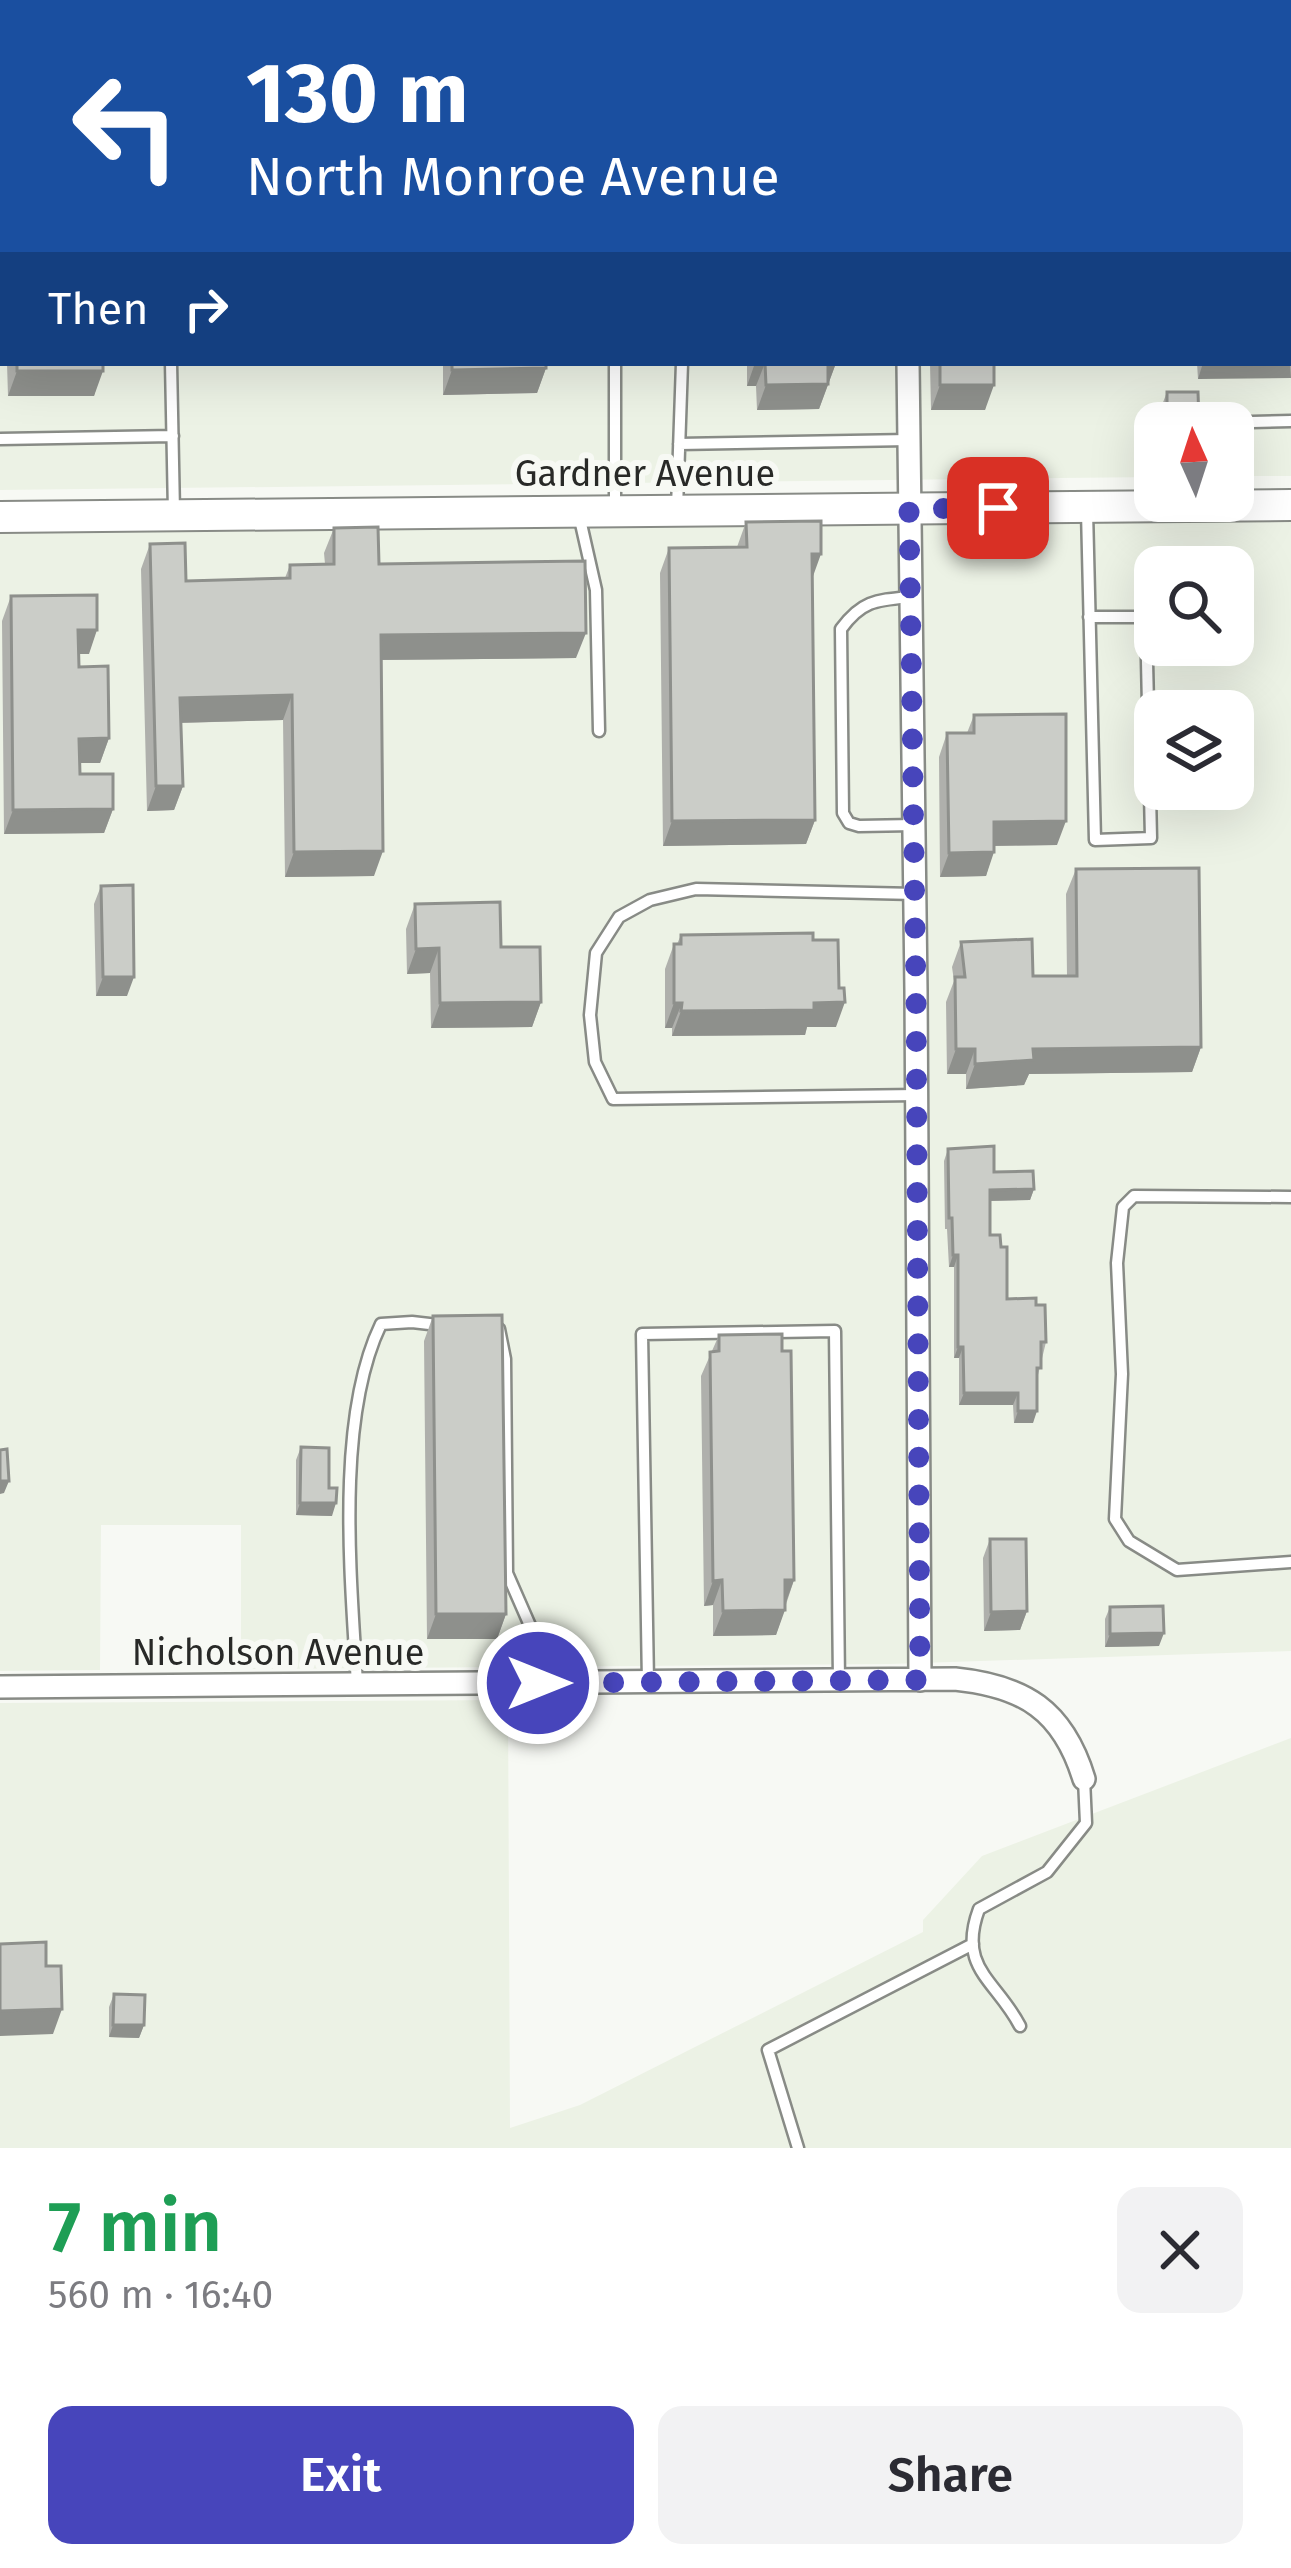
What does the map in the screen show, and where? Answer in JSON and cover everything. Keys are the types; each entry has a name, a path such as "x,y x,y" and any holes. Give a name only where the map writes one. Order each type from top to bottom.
{"street":[{"path":"908,366 920,1680"},
{"name":"Gardner Avenue","path":"1254,504 1291,505"},
{"name":"Gardner Avenue","path":"0,517 1134,505"},
{"name":"Nicholson Avenue","path":"0,1687 974,1681 1030,1698 1044,1708 1066,1736 1084,1779"}],"lane":[{"path":"171,366 174,515"},
{"path":"615,366 615,512"},
{"path":"677,511 682,366"},
{"path":"1254,422 1291,421"},
{"path":"0,439 173,436"},
{"path":"679,444 909,440"},
{"path":"1087,507 1089,617 1095,840 1151,838 1146,617 1089,617"},
{"path":"578,512 596,590 598,730"},
{"path":"911,597 875,600 854,612 841,629 843,812 849,823 860,826 914,825"},
{"path":"915,894 696,889 650,900 619,917 596,953 590,1015 595,1062 613,1100 917,1095"},
{"path":"1291,1197 1134,1196 1123,1207 1117,1264 1122,1374 1115,1519 1129,1541 1178,1570 1291,1562"},
{"path":"357,1684 349,1481 364,1365 381,1324 459,1328"},
{"path":"480,1328 501,1329 507,1573 535,1637 538,1683"},
{"path":"648,1682 642,1334 835,1331 838,1681"},
{"path":"1020,2026 1009,2004 974,1962 971,1930 980,1909 1047,1873 1086,1823 1084,1779"},
{"path":"798,2148 768,2050 973,1944"}],"shaded area":[{"path":"0,366 1291,366 1291,476 1254,476 1254,402 1134,402 1134,477 0,490"},
{"path":"1254,517 1291,517 1291,1651 890,1664 241,1669 241,1525 101,1525 100,1670 0,1671 0,530 1134,519 1254,522"},
{"path":"508,1700 510,2128 580,2105 923,1932 923,1920 982,1856 1291,1738 1291,2148 0,2148 0,1703"}],"building":[{"path":"17,366 103,366 103,371 17,371"},
{"path":"452,366 546,366 546,368 452,370"},
{"path":"765,366 828,366 828,384 766,385"},
{"path":"940,366 994,366 994,385 940,385"},
{"path":"1167,392 1198,392 1198,402 1167,402"},
{"path":"821,521 821,554 812,554 815,820 672,821 669,548 747,547 746,522"},
{"path":"378,527 379,564 585,561 586,633 381,635 383,851 294,852 292,695 180,698 183,786 156,786 150,544 185,543 186,581 290,578 290,565 334,564 334,528"},
{"path":"97,595 97,630 78,630 79,667 108,666 109,738 79,739 80,774 113,774 113,809 13,810 11,596"},
{"path":"1066,714 1066,821 994,822 994,852 949,853 947,733 974,733 974,715"},
{"path":"1199,868 1201,1047 1033,1049 1034,1060 975,1064 975,1049 956,1049 955,977 965,977 961,942 1032,939 1033,976 1077,976 1076,869"},
{"path":"133,885 134,977 103,977 101,886"},
{"path":"500,902 501,947 540,947 541,1002 440,1003 439,948 416,949 415,904"},
{"path":"813,933 813,940 838,940 839,988 844,988 845,1002 814,1003 814,1010 681,1011 682,1003 674,1003 674,944 681,944 681,935"},
{"path":"994,1146 994,1172 1033,1171 1034,1189 990,1190 990,1235 1000,1235 1001,1247 1007,1247 1007,1299 1036,1298 1036,1305 1045,1305 1046,1342 1041,1342 1041,1368 1037,1368 1037,1411 1018,1411 1018,1393 964,1393 948,1149"},
{"path":"502,1315 506,1614 436,1614 433,1316"},
{"path":"782,1334 782,1351 791,1351 794,1580 785,1580 785,1610 723,1611 722,1580 713,1581 710,1352 719,1351 719,1335"},
{"path":"301,1447 329,1448 329,1488 337,1488 336,1503 300,1503"},
{"path":"7,1449 9,1481 0,1481 0,1450"},
{"path":"990,1539 1026,1539 1027,1611 991,1612"},
{"path":"1163,1606 1164,1633 1110,1634 1110,1607"},
{"path":"46,1942 46,1966 61,1966 62,2009 0,2011 0,1944"},
{"path":"114,1994 145,1995 144,2025 113,2025"}],"route":[{"path":"538,1683 920,1680 909,509 998,508"}]}
